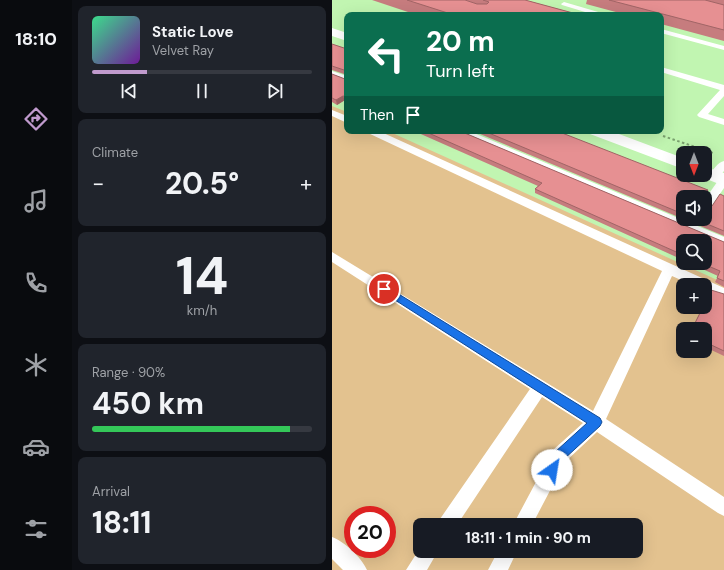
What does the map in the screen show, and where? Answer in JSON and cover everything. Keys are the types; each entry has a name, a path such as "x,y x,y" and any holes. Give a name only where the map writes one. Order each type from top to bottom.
{"street":[{"path":"332,32 344,36"},
{"path":"604,134 676,161"}],"lane":[{"path":"572,0 561,6 589,12"},
{"path":"664,32 724,48"},
{"path":"664,70 724,89 702,115 724,122"},
{"path":"332,73 344,78"},
{"path":"332,113 344,119"},
{"path":"378,134 690,278"},
{"path":"469,134 676,216"},
{"path":"712,190 718,174"},
{"path":"698,226 724,242"},
{"path":"332,256 596,422 724,507"},
{"path":"526,518 559,456 596,422 669,268"},
{"path":"712,289 724,294"},
{"path":"451,518 540,387"},
{"path":"332,546 357,570"},
{"path":"416,570 424,558"},
{"path":"498,570 504,558"}],"path":[{"path":"662,136 717,155"}],"shaded area":[{"path":"332,106 344,111 344,134 395,134 676,261 676,270 695,270 724,283 724,570 332,570"}],"building":[{"path":"407,0 465,0 477,4 487,4 489,2 483,0 525,0 569,12 445,12"},
{"path":"609,0 705,0 724,5 724,30 664,14 664,12 655,12"},
{"path":"332,44 344,48 344,70 332,66"},
{"path":"332,74 344,79 344,96 336,100 332,98"},
{"path":"431,134 467,134 676,222 676,226 686,226 705,234 676,234 676,252 535,189 542,183"},
{"path":"491,134 565,134 676,177 676,182 688,182 708,190 676,190 676,211"},
{"path":"720,194 724,196 724,231 712,226 712,206"},
{"path":"712,237 724,242 724,281 717,278 720,271 712,268"},
{"path":"712,290 724,294 724,351 712,345 712,322 696,322 700,314 712,314"}],"route":[{"path":"384,289 596,422 559,456 552,470"}]}
